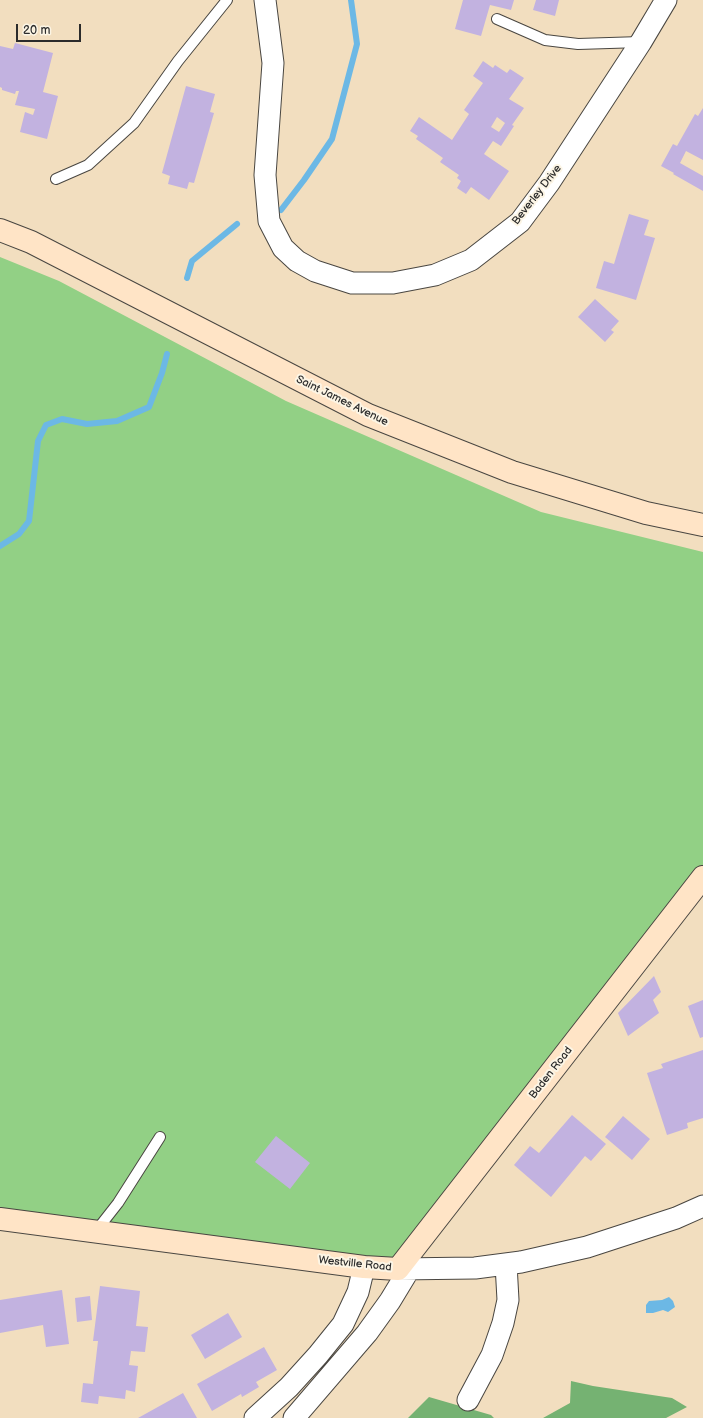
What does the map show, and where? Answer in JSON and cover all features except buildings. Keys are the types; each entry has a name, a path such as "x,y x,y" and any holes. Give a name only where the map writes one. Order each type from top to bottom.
{"street":[{"name":"Beverley Drive","path":"266,0 274,63 265,175 269,221 283,248 297,261 315,271 352,283 393,283 435,275 471,260 520,222 549,183 641,42 666,0"},
{"name":"Saint James Avenue","path":"0,230 38,246 368,415 512,472 646,513 703,525"},
{"name":"Baden Road","path":"404,1268 703,877"},
{"name":"Westville Road","path":"0,1219 364,1267 475,1268 506,1264 587,1247 676,1218 703,1206"},
{"path":"468,1400 492,1355 503,1323 508,1300 506,1264"},
{"path":"255,1418 289,1387 343,1324 358,1292 364,1267"},
{"path":"294,1418 366,1333 390,1301 404,1268"}],"lane":[{"path":"56,179 88,165 134,123 178,61 227,0"},
{"path":"497,20 545,40 578,44 641,42"},
{"path":"96,1231 118,1203 160,1137"}],"green space":[{"path":"0,257 59,281 286,401 541,512 703,552 703,874 396,1265 0,1214"},
{"path":"571,1381 593,1386 672,1398 687,1407 666,1418 543,1418 570,1403"},
{"path":"429,1397 491,1415 494,1418 408,1418"}],"water":[{"path":"669,1297 673,1301 675,1307 668,1312 663,1310 653,1313 646,1313 646,1305 649,1301 662,1300"}],"waterway":[{"path":"281,210 332,139 357,44 351,0"},
{"path":"187,278 192,261 237,224"},
{"path":"0,546 19,534 29,521 38,441 46,425 62,419 87,424 117,421 149,407 162,373 167,354"}]}
